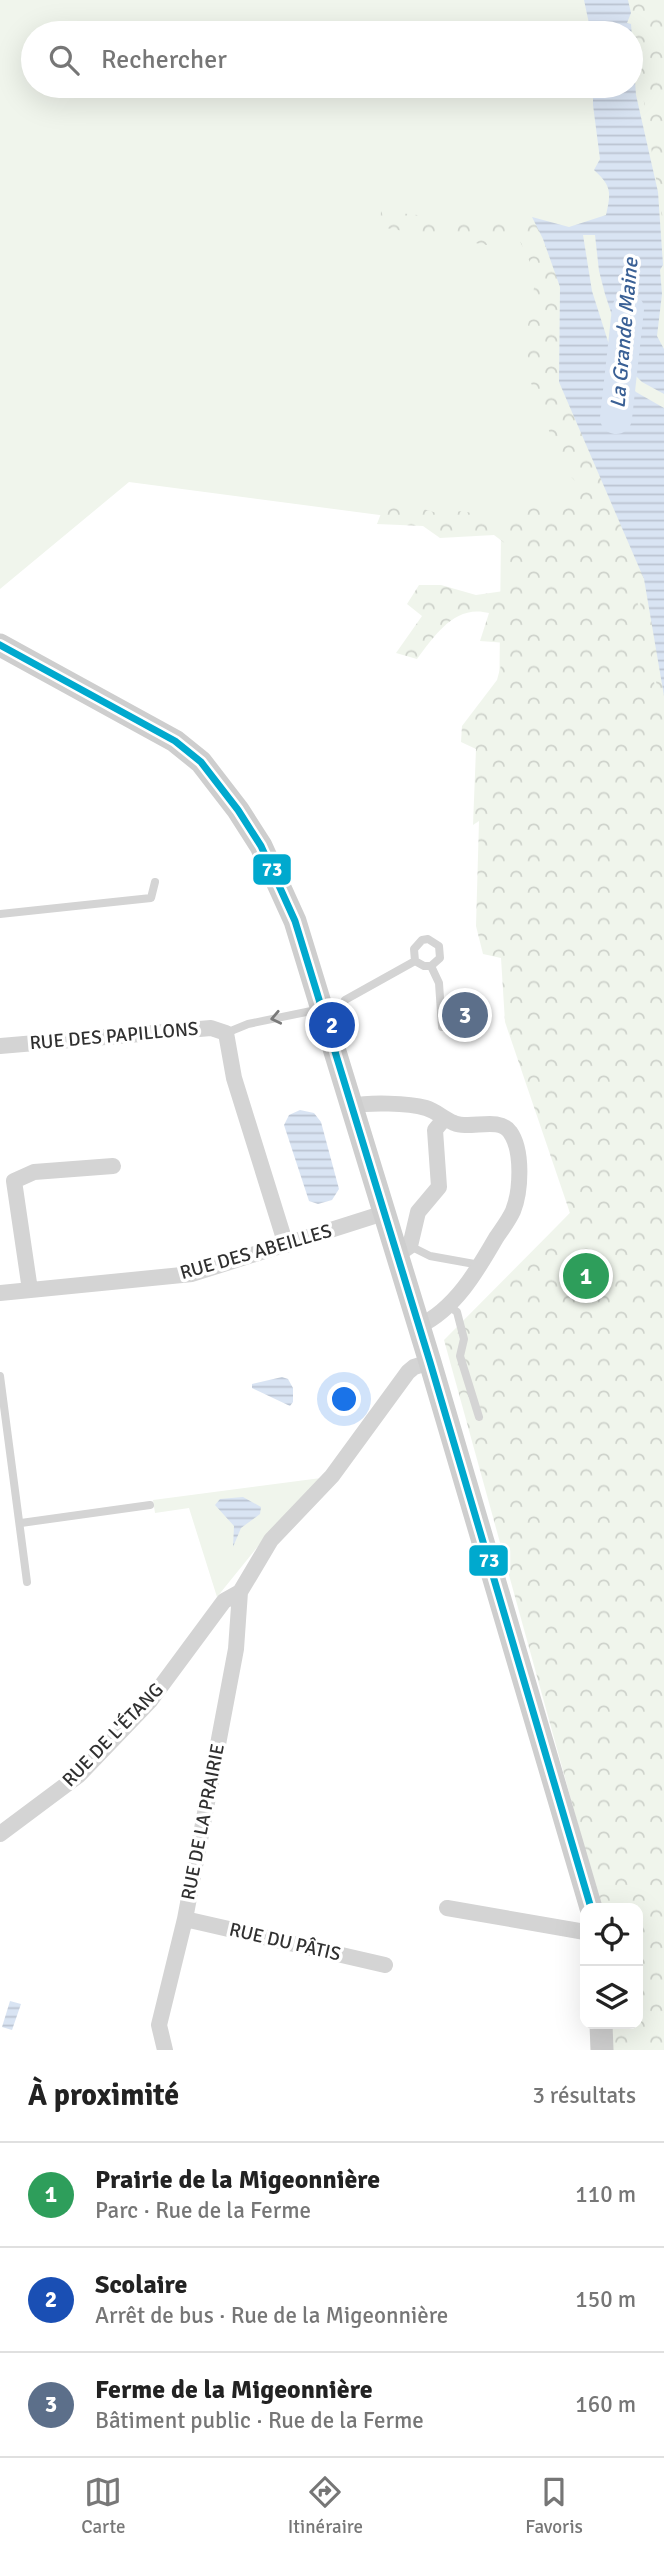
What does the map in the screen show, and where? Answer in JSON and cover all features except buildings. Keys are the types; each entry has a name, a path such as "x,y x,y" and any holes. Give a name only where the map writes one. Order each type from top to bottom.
{"street":[{"path":"0,645 175,741 209,771 238,810 261,846 279,882 325,1007 351,1106 384,1213 403,1251 419,1326 590,1903"},
{"name":"RUE DES PAPILLONS","path":"0,1046 211,1028 226,1034"},
{"path":"226,1034 234,1078 286,1245"},
{"path":"351,1106 368,1104 425,1108 462,1127 502,1125 510,1130 516,1144 520,1161 513,1210 480,1265 448,1305 419,1326"},
{"path":"403,1251 418,1212 439,1187 435,1130 444,1119"},
{"path":"30,1290 14,1181 34,1172 113,1166"},
{"name":"RUE DES ABEILLES","path":"0,1293 192,1274 384,1213"},
{"path":"240,1592 271,1540 332,1476 408,1372 430,1362"},
{"name":"RUE DE L'ÉTANG","path":"0,1834 79,1775 150,1701 224,1601 240,1592"},
{"name":"RUE DE LA PRAIRIE","path":"165,2050 159,2025 185,1919 236,1649 240,1592"},
{"path":"447,1908 580,1932"},
{"name":"RUE DU PÂTIS","path":"185,1919 384,1965"},
{"path":"601,2029 602,2050"}],"lane":[{"path":"0,914 151,898 155,882"},
{"path":"428,939 435,942 441,953 437,962 430,967 415,961 414,949 417,943 428,939"},
{"path":"345,1000 415,961"},
{"path":"430,967 439,983 442,1027"},
{"path":"226,1034 248,1024 325,1007"},
{"path":"403,1251 480,1265"},
{"path":"448,1305 457,1312 464,1339 460,1356 479,1417"},
{"path":"0,1376 27,1581"},
{"path":"21,1523 150,1505"}],"green space":[{"path":"0,0 664,0 664,2050 643,2029 643,1903 636,1903 447,1340 570,1213 497,909 501,531 129,482 0,589"},
{"path":"628,0 664,0 664,230 643,96 643,21 631,21"},
{"path":"381,211 490,223 561,217 641,542 664,649 664,2050 609,2050 608,2029 643,2029 643,1903 600,1903 444,1340 570,1213 505,1022 501,958 483,954 476,926 479,821 473,825 476,749 461,742 462,726 497,680 507,643 480,641 489,613 477,611 456,617 447,624 417,659 396,653 422,616 407,604 419,585 441,585 476,595 504,591 510,547 494,535 440,538 423,526 377,524 387,498 440,514 462,511 510,521 545,495 542,515 577,483 563,468 530,380 526,338 536,275 518,237 487,245 380,227","holes":["634,585 639,598 658,701"]},
{"path":"321,1478 272,1529 217,1597 189,1508 155,1513 153,1500"}],"water":[{"path":"584,0 628,0 631,13 628,21 588,21"},
{"path":"593,98 637,98 658,192 663,265 660,270 662,294 657,336 664,349 664,394 642,382 630,370 599,271 595,235 583,235 592,291 618,373 636,392 664,408 664,696 644,579 559,382 560,287 532,217 569,227 606,215 609,190 594,170 600,159"},
{"path":"300,1110 314,1113 321,1122 339,1189 332,1200 318,1204 309,1201 284,1125 289,1115"},
{"path":"282,1377 288,1379 293,1388 293,1402 290,1406 252,1388 252,1384"},
{"path":"243,1497 261,1507 260,1514 241,1528 233,1547 234,1526 215,1505 220,1499"},
{"path":"10,2001 21,2004 12,2030 2,2027"}],"waterway":[{"name":"La Grande Maine","path":"616,418 628,309"}],"transit line":[{"name":"73","path":"0,645 175,741 201,762 238,810 261,846 295,921 430,1362 590,1903"}],"place":[{"name":"Ferme de la Migeonnière","path":"465,1015"},
{"name":"Scolaire","path":"332,1025"},
{"name":"Prairie de la Migeonnière","path":"586,1276"}]}
